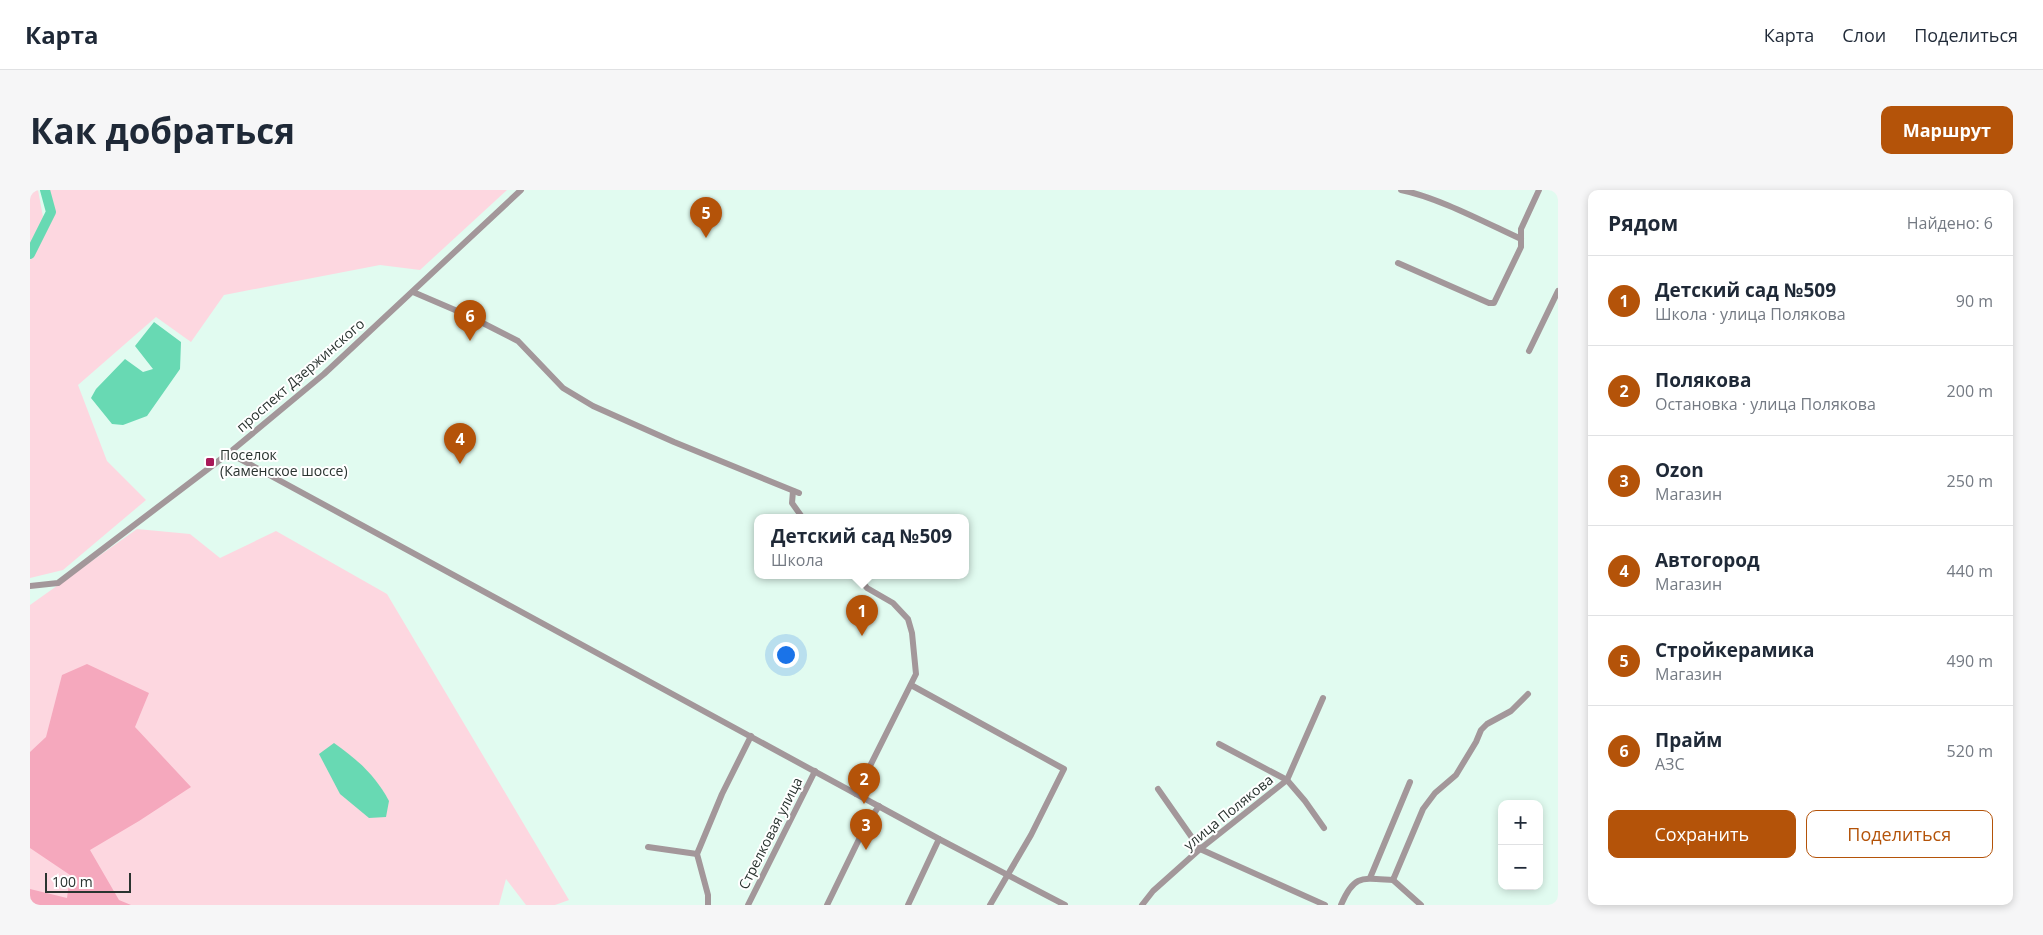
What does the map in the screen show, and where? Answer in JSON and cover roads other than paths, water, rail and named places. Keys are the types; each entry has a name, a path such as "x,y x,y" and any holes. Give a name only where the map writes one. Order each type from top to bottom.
{"street":[{"name":"проспект Дзержинского","path":"30,586 58,583 229,453 324,374 521,190"},
{"path":"1401,190 1434,201 1521,239"},
{"path":"1398,263 1492,304 1496,301 1521,247 1521,229 1539,190"},
{"path":"1530,351 1558,291"},
{"path":"412,292 468,316 518,341 563,388 594,406 692,450 796,492 792,503 800,514"},
{"path":"229,453 1007,876 1065,905"},
{"path":"856,794 916,674 912,633 908,619 893,602 867,588 859,579"},
{"path":"911,685 1064,769 1031,835 990,905"},
{"path":"1393,880 1423,809 1435,793 1456,775 1487,724 1511,711 1528,694"},
{"name":"улица Полякова","path":"1142,905 1153,891 1200,850 1286,780 1323,698"},
{"path":"708,905 708,895 697,854 722,794 751,736"},
{"path":"1220,744 1286,780 1305,801 1324,828"},
{"name":"Стрелковая улица","path":"748,905 815,771"},
{"path":"1370,878 1410,782"},
{"path":"1158,789 1200,850 1325,905"},
{"path":"827,905 865,827 879,806"},
{"path":"908,905 939,839"},
{"path":"648,847 697,854"},
{"path":"1341,905 1347,891 1354,882 1370,878 1393,880 1421,905"}],"waterway":[{"path":"30,254 51,212 45,190"}],"place":[{"name":"Стройкерамика","path":"706,238"},
{"name":"Прайм","path":"470,341"},
{"name":"Поселок (Каменское шоссе)","path":"210,462"},
{"name":"Автогород","path":"460,464"},
{"name":"Детский сад №509","path":"862,636"},
{"name":"Полякова","path":"864,804"},
{"name":"Ozon","path":"866,850"}]}
